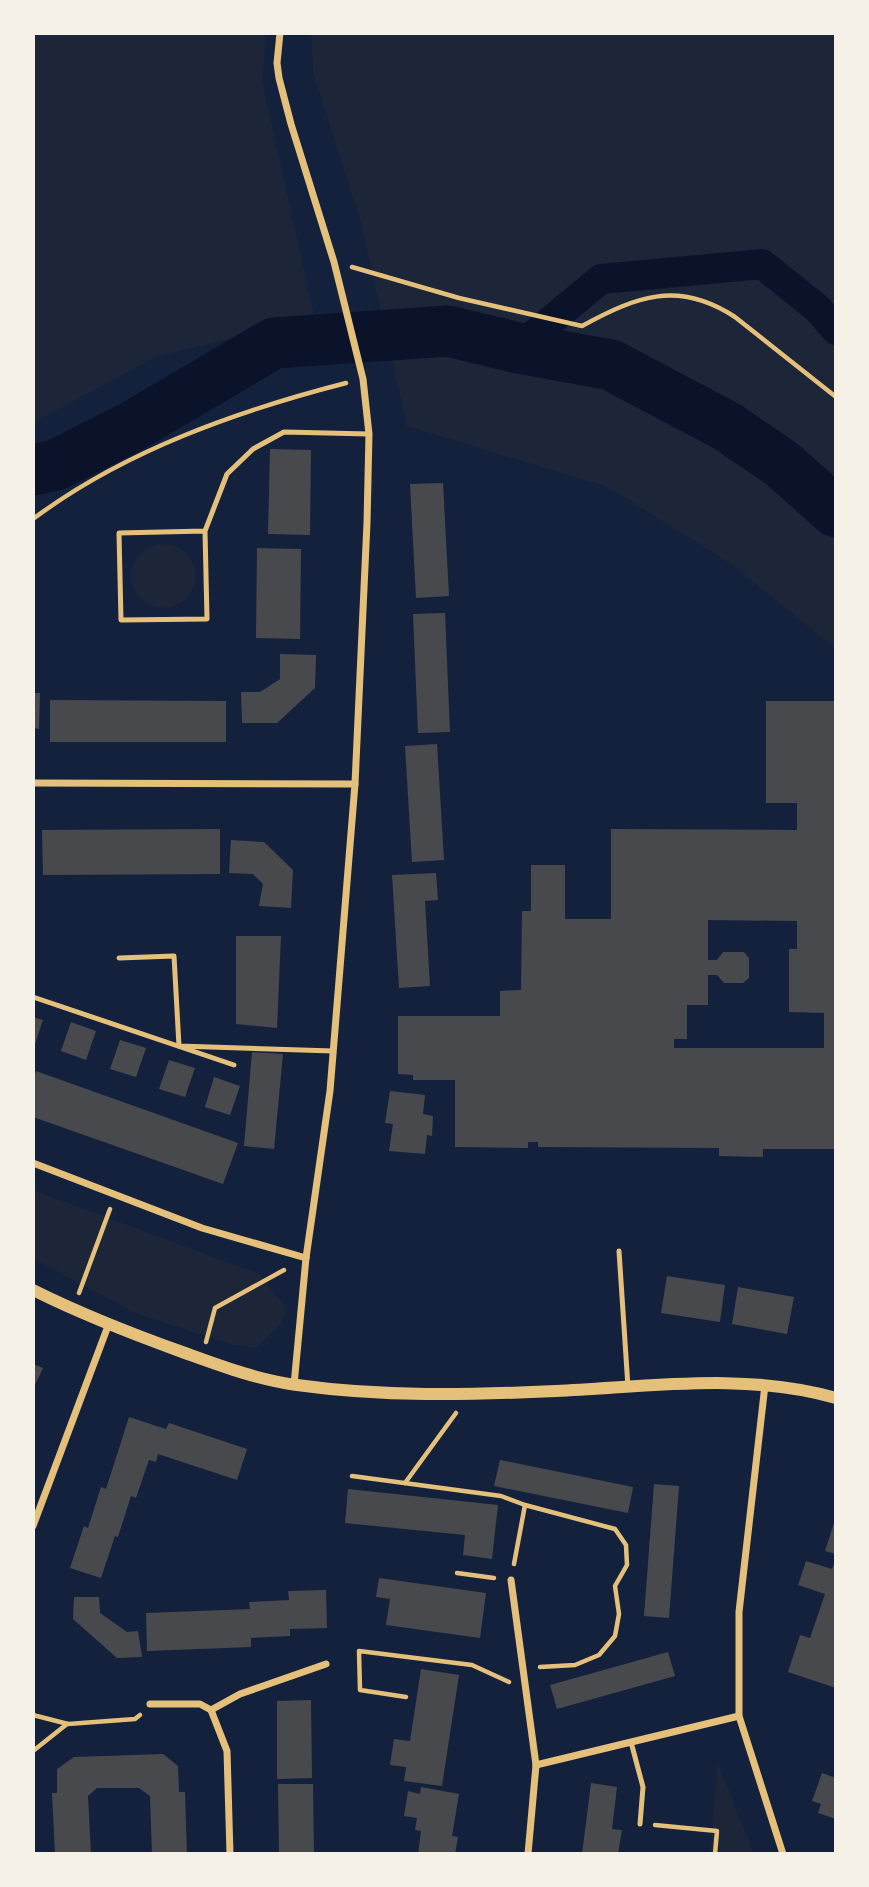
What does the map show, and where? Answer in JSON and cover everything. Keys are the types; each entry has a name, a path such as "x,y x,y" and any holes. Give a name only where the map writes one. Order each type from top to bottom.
{"street":[{"path":"280,33 277,63 279,78 334,262 361,369 369,435 355,784 330,1091 306,1258 294,1385"},
{"path":"33,783 355,784"},
{"path":"33,1163 202,1228 306,1258"},
{"path":"33,1290 108,1326 219,1366 294,1385 386,1394 469,1395 765,1384 836,1398"},
{"path":"33,1526 108,1326"},
{"path":"765,1384 739,1612 739,1716 783,1854"},
{"path":"511,1580 536,1765 528,1854"},
{"path":"211,1710 240,1694 326,1664"},
{"path":"150,1704 200,1704 211,1710 227,1751 230,1854"},
{"path":"536,1765 739,1716"}],"lane":[{"path":"205,531 118,533 121,620 206,619 205,531 227,474 253,449 284,432 369,435"},
{"path":"119,958 174,956 179,1046"},
{"path":"33,997 234,1065"},
{"path":"179,1046 333,1051"},
{"path":"619,1251 628,1387"},
{"path":"631,1742 643,1787 640,1824"}],"path":[{"path":"334,262 504,309 582,326 611,310 648,296 698,299 718,306 735,317 836,397"},
{"path":"33,519 118,468 203,428 296,396 363,379"},
{"path":"73,1310 115,1195"},
{"path":"201,1359 215,1308 306,1258"},
{"path":"405,1483 469,1395"},
{"path":"352,1476 501,1496 615,1529 626,1545 627,1565 615,1586 619,1614 615,1636 599,1655 575,1665 523,1668"},
{"path":"457,1573 511,1580 525,1504"},
{"path":"406,1697 360,1690 359,1651 472,1665 526,1690"},
{"path":"33,1715 68,1724 135,1719 150,1704"},
{"path":"33,1751 68,1724"},
{"path":"640,1824 717,1831 715,1854"}],"shaded area":[{"path":"33,33 266,33 262,81 315,319 157,356 33,423"},
{"path":"311,33 836,33 836,649 733,565 608,487 407,426 361,223 313,72"},
{"path":"163,544 175,546 186,553 193,564 193,588 186,599 175,606 163,608 151,606 140,599 133,588 131,576 133,564 140,553 151,546"},
{"path":"33,1190 259,1274 288,1310 282,1323 256,1348 230,1344 135,1313 33,1258"},
{"path":"718,1763 754,1854 710,1854"}],"building":[{"path":"270,449 311,450 310,535 268,534"},
{"path":"443,483 449,596 416,598 410,484"},
{"path":"257,548 301,549 300,639 256,638"},
{"path":"445,613 450,732 418,733 413,614"},
{"path":"280,654 316,655 315,688 277,723 242,723 241,692 260,692 280,679"},
{"path":"33,693 40,693 39,729 33,728"},
{"path":"50,700 226,701 226,742 50,742"},
{"path":"766,701 836,701 836,1149 763,1149 763,1157 719,1156 719,1148 538,1147 538,1142 528,1142 528,1148 455,1147 455,1080 413,1080 413,1075 398,1074 398,1016 500,1016 500,991 521,990 522,911 531,911 531,865 565,865 565,919 611,919 611,829 797,830 797,803 766,803","holes":["708,920 797,921 797,949 789,949 789,1012 824,1013 824,1048 674,1048 674,1039 687,1039 687,1005 708,1005 708,975 717,975 724,983 743,983 749,978 749,958 744,952 723,952 717,960 708,960"]},
{"path":"437,744 444,860 412,862 405,746"},
{"path":"220,829 220,874 43,875 42,830"},
{"path":"231,840 264,842 293,870 291,908 259,906 263,884 253,874 229,873"},
{"path":"436,873 438,900 425,901 430,986 399,988 392,875"},
{"path":"236,936 281,936 277,1028 236,1024"},
{"path":"33,1017 43,1020 34,1047 33,1047"},
{"path":"71,1022 96,1031 86,1060 61,1051"},
{"path":"120,1040 146,1048 136,1077 110,1069"},
{"path":"252,1052 283,1054 274,1149 244,1146"},
{"path":"169,1060 195,1068 185,1097 159,1089"},
{"path":"36,1071 238,1143 223,1184 33,1117 33,1080"},
{"path":"214,1077 240,1086 230,1115 205,1107"},
{"path":"390,1091 425,1095 423,1114 433,1116 432,1136 427,1135 425,1154 389,1151 393,1124 385,1123"},
{"path":"667,1276 725,1285 720,1322 661,1313"},
{"path":"738,1287 794,1297 787,1334 732,1324"},
{"path":"33,1364 43,1368 33,1389"},
{"path":"129,1417 166,1429 169,1423 247,1449 237,1480 158,1454 156,1462 149,1460 136,1498 131,1496 101,1578 70,1568 84,1526 88,1528 101,1487 106,1489"},
{"path":"500,1460 633,1487 628,1513 494,1486"},
{"path":"654,1484 679,1486 669,1618 644,1616"},
{"path":"348,1489 498,1505 492,1559 463,1555 465,1535 345,1523"},
{"path":"836,1520 836,1554 825,1551"},
{"path":"836,1559 836,1688 788,1672 800,1635 810,1638 825,1594 798,1585 806,1561 832,1569"},
{"path":"379,1578 486,1593 480,1638 386,1625 390,1599 376,1597"},
{"path":"326,1590 327,1628 290,1629 290,1636 251,1638 251,1647 147,1651 146,1613 250,1609 249,1602 289,1600 288,1591"},
{"path":"74,1597 99,1597 100,1613 127,1632 138,1631 142,1657 117,1658 73,1619"},
{"path":"668,1652 675,1676 557,1709 550,1685"},
{"path":"421,1669 459,1675 442,1786 404,1781 406,1767 390,1765 394,1739 410,1741"},
{"path":"311,1700 312,1778 277,1779 277,1701"},
{"path":"163,1754 178,1766 179,1792 185,1792 187,1854 152,1854 150,1796 139,1788 97,1788 88,1796 91,1854 55,1854 52,1793 57,1793 57,1769 74,1757"},
{"path":"822,1773 836,1778 836,1819 818,1813 821,1804 812,1801"},
{"path":"591,1783 617,1787 612,1829 622,1830 618,1854 582,1854"},
{"path":"278,1784 313,1784 314,1854 279,1854"},
{"path":"421,1787 459,1794 452,1836 458,1837 455,1854 418,1854 421,1831 415,1830 417,1818 404,1816 408,1791 420,1794"}],"waterway":[{"path":"518,348 601,279 762,264 817,308 836,330"},
{"path":"33,470 56,465 133,426 274,343 448,331 518,348 611,365 728,427 782,464 836,512"}]}
